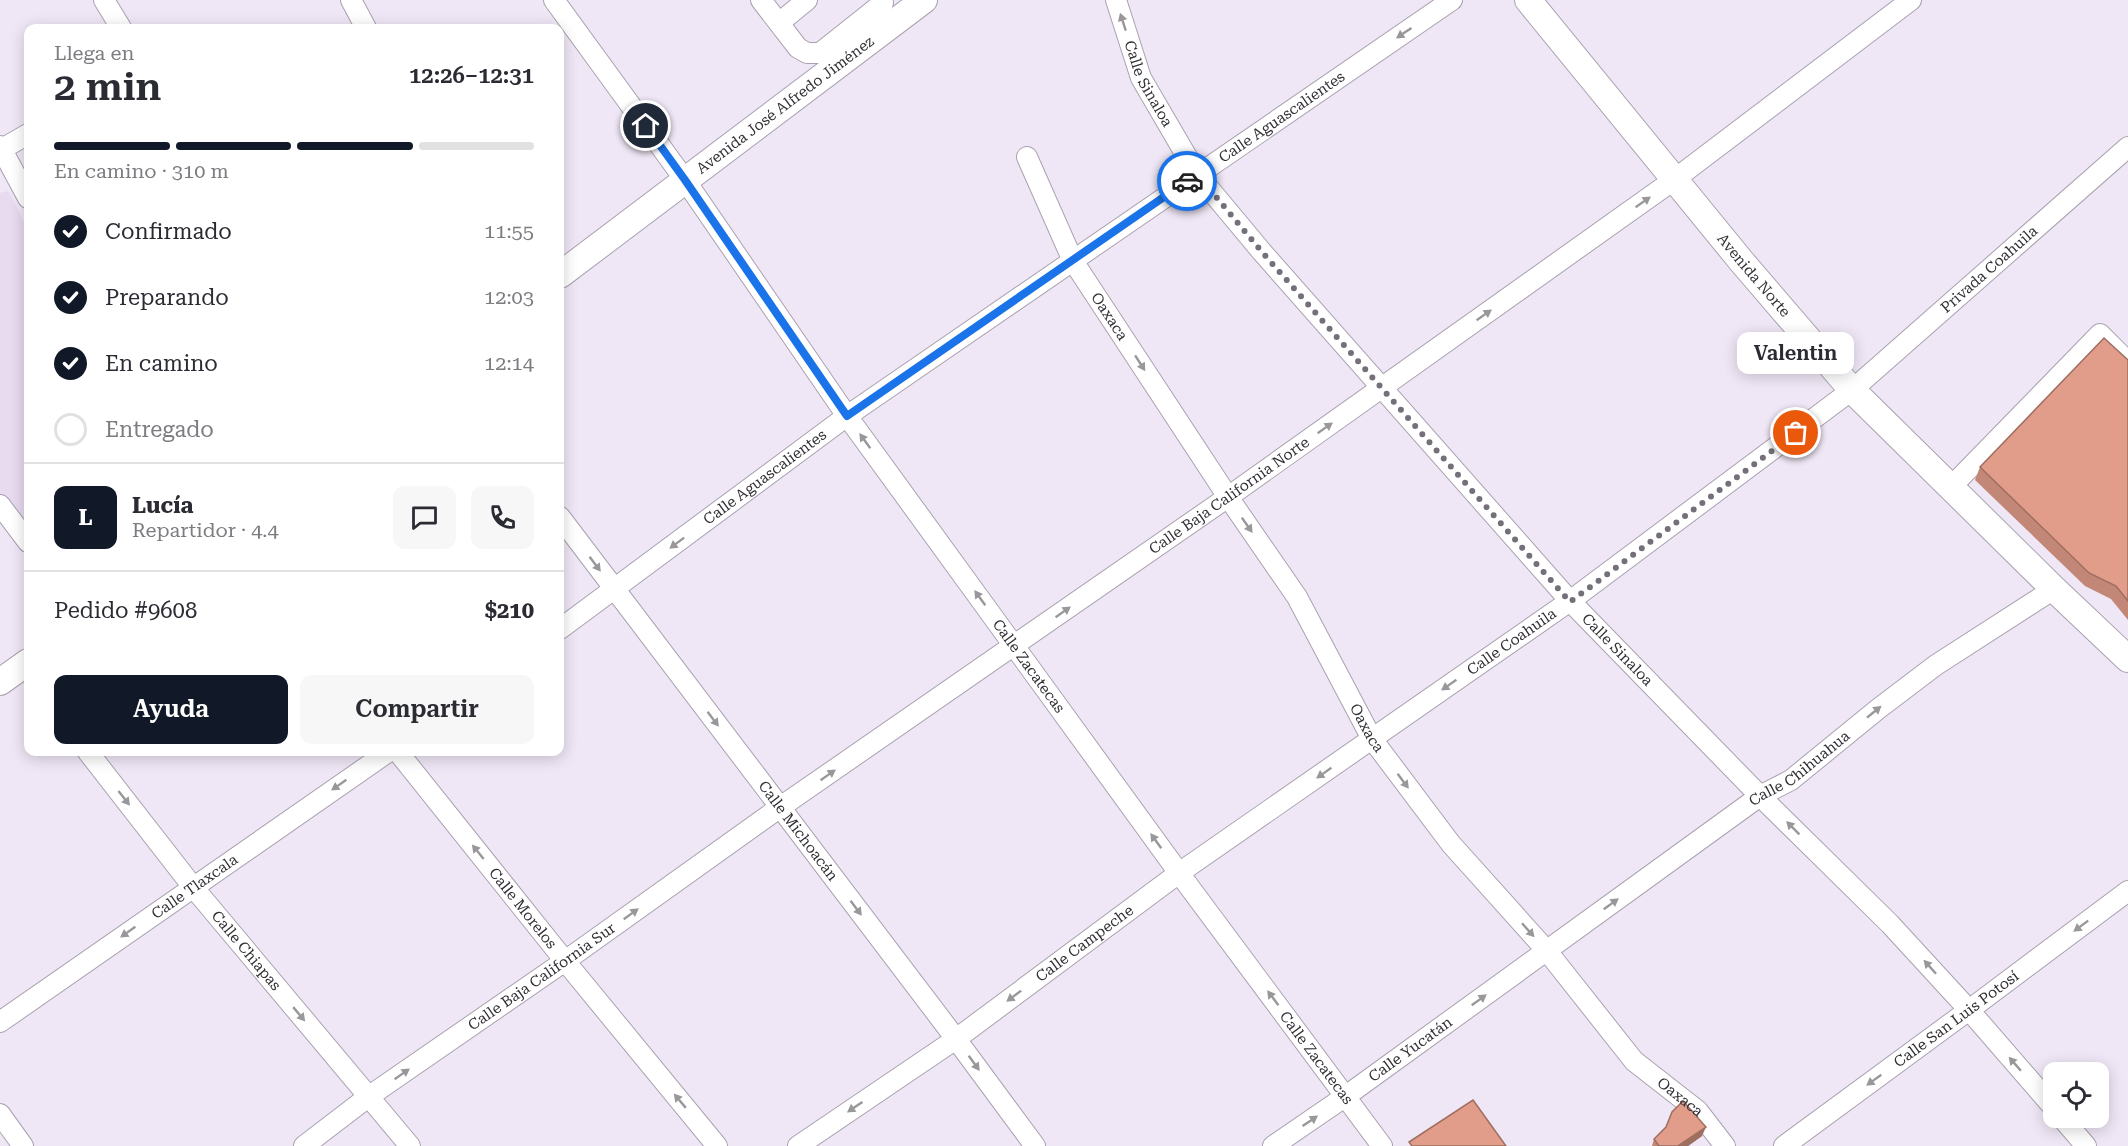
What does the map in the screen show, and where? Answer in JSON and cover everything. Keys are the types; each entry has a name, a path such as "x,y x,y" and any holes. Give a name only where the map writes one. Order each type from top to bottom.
{"main road":[{"name":"Avenida José Alfredo Jiménez","path":"564,272 685,180 887,8 924,0"},
{"name":"Avenida Norte","path":"1528,0 1852,390 2128,659"},
{"path":"0,682 24,669"}],"street":[{"path":"104,0 119,24"},
{"path":"351,0 364,24"},
{"name":"Calle Zacatecas","path":"554,0 685,180 847,416 1179,873 1382,1146"},
{"path":"761,0 798,48 807,52 820,53 887,8"},
{"path":"779,24 807,0"},
{"name":"Calle Sinaloa","path":"1116,0 1141,78 1197,174 1262,252 1570,602 1760,796 1890,924 2043,1095"},
{"name":"Calle Aguascalientes","path":"615,590 847,416 1452,0"},
{"name":"Calle Baja California Norte","path":"780,808 1228,497 1675,179 1911,0"},
{"path":"24,136 1,147 24,190"},
{"name":"Privada Coahuila","path":"1852,390 2128,147"},
{"name":"Oaxaca","path":"1027,157 1073,261 1228,497 1297,597 1372,739 1450,844 1547,951 1634,1061 1698,1111 1725,1146"},
{"path":"1950,488 2100,334 2128,362"},
{"name":"Calle Coahuila","path":"1372,739 1570,602 1852,390"},
{"path":"0,505 24,537"},
{"name":"Calle Michoacán","path":"564,522 1035,1146"},
{"name":"Calle Chihuahua","path":"1547,951 1760,796 1791,780 1878,709 1936,666 2054,589"},
{"path":"564,626 615,590"},
{"name":"Calle Campeche","path":"798,1146 956,1039 1179,873 1372,739"},
{"name":"Calle Chiapas","path":"91,756 193,886 410,1146"},
{"name":"Calle Tlaxcala","path":"0,1022 382,756"},
{"name":"Calle Morelos","path":"401,756 717,1146"},
{"name":"Calle Baja California Sur","path":"304,1146 368,1097 780,808"},
{"name":"Calle San Luis Potosí","path":"1784,1146 2128,891"},
{"name":"Calle Yucatán","path":"1273,1146 1547,951"},
{"path":"0,1114 23,1146"},
{"path":"2070,1128 2086,1146"}],"shaded area":[{"path":"8,191 24,221 24,526 0,493 0,193"}],"building":[{"path":"2104,338 2128,360 2128,601 2116,586 2089,573 1980,467"},
{"path":"1473,1100 1506,1146 1412,1146 1409,1142"},
{"path":"1683,1101 1706,1127 1680,1146 1659,1146 1654,1139 1666,1127 1672,1112"}],"way so far":[{"path":"1187,181 1197,174 1262,252 1570,602 1796,433"}],"place":[{"name":"Valentin","path":"1796,433"}],"route":[{"path":"646,126 847,416 1187,181"}]}
